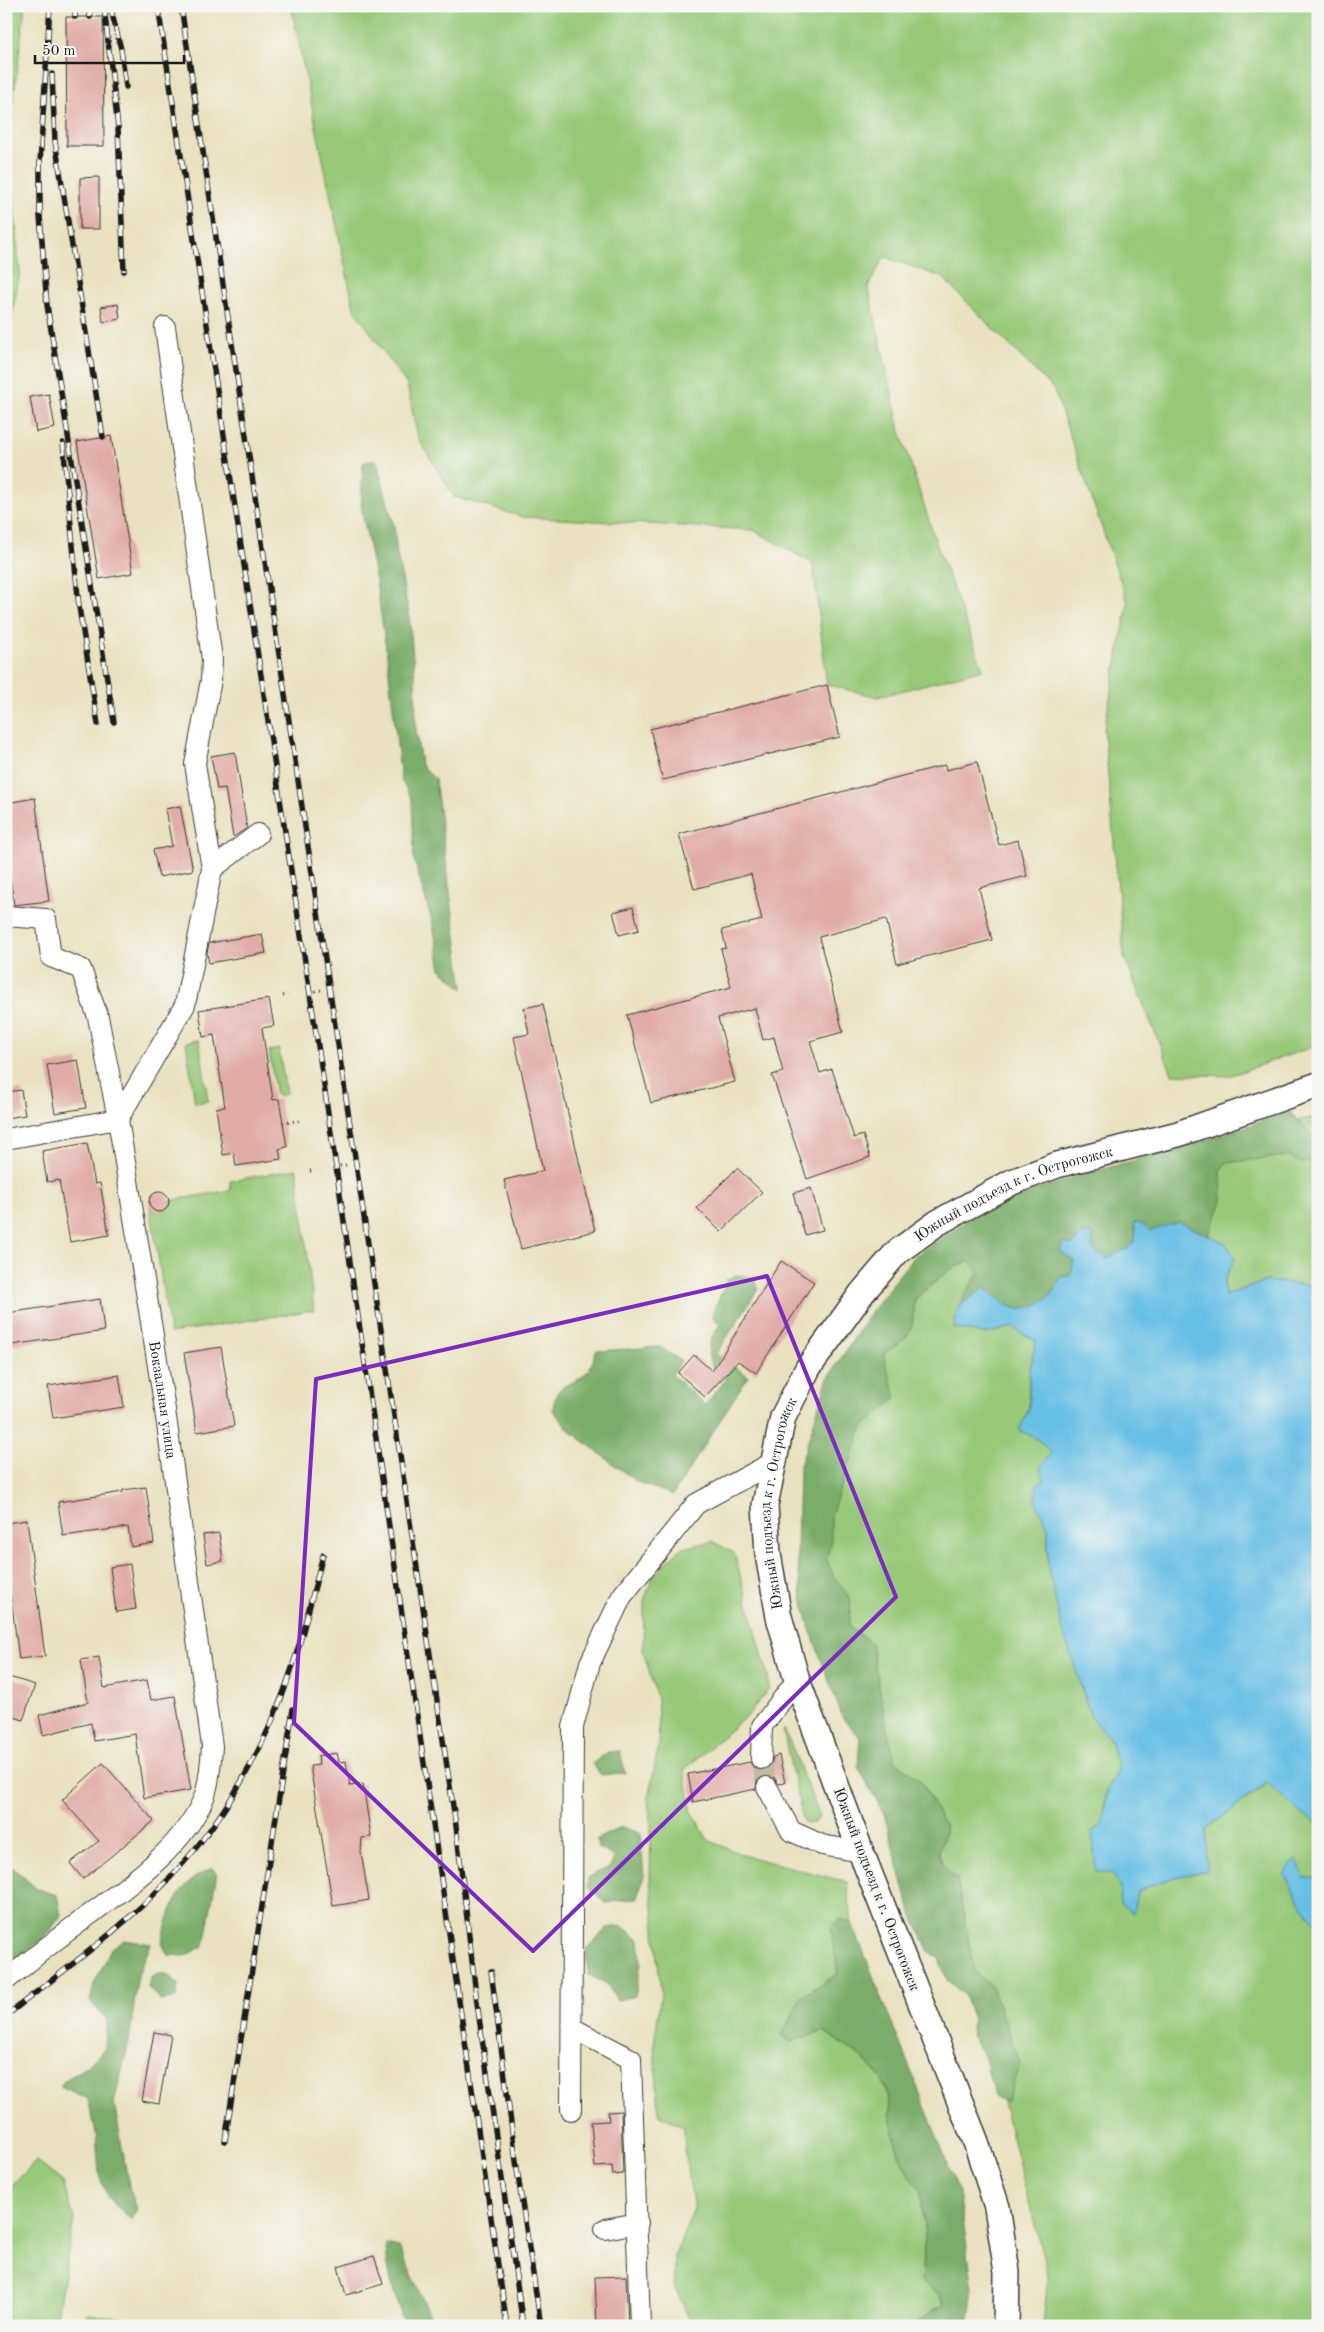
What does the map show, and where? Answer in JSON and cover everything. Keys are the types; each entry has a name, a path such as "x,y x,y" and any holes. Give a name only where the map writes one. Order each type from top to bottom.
{"main road":[{"name":"Южный подъезд к г. Острогожск","path":"1006,2326 1007,2272 997,2207 976,2142 861,1852 797,1680 778,1617 768,1554 765,1505 772,1463 783,1417 808,1368 849,1310 898,1252 937,1223 1012,1182 1057,1165 1178,1134 1253,1109 1318,1084"}],"street":[{"path":"6,1139 118,1119 186,1005 212,869 195,764 211,680 212,659 175,435 165,327"},
{"path":"212,869 258,834"},
{"name":"Вокзальная улица","path":"6,916 46,919 51,957 81,969 98,1017 118,1119 164,1404 212,1746 210,1772 205,1794 190,1822 162,1856 119,1894 60,1937 6,1980"},
{"path":"571,2110 573,1727 590,1663 622,1596 696,1504 772,1463"},
{"path":"761,1759 762,1726 797,1680"},
{"path":"766,1787 791,1830 822,1844 861,1852"},
{"path":"572,2028 631,2060 640,2326"},
{"path":"604,2229 638,2223"}],"path":[{"path":"315,991 321,990"},
{"path":"283,996 288,995"},
{"path":"283,1124 302,1120"},
{"path":"340,1166 347,1165"},
{"path":"310,1171 315,1170"}],"highlighted area":[{"path":"767,1276 896,1597 533,1951 294,1723 316,1379"}],"green space":[{"path":"6,6 25,6 8,143 20,272 6,348"},
{"path":"291,6 1318,6 1318,1045 1229,1076 1172,1074 1124,957 1104,729 1128,603 1054,390 942,277 884,257 868,287 900,431 936,543 983,669 878,697 827,685 813,564 754,530 523,517 454,497 418,438 407,385 354,309"},
{"path":"376,459 394,526 397,554 409,614 415,679 416,730 421,765 435,779 463,989 441,969 433,925 414,859 412,799 401,780 387,655 376,581 361,506 363,463"},
{"path":"199,1040 208,1101 195,1103 186,1042"},
{"path":"279,1049 286,1094 276,1096 269,1051"},
{"path":"1290,1112 1311,1135 1318,1132 1318,1160 1302,1163 1288,1156 1226,1163 1221,1169 1222,1201 1208,1236 1179,1222 1149,1232 1134,1223 1135,1237 1130,1246 1106,1259 1092,1248 1093,1234 1082,1234 1072,1245 1074,1261 1070,1276 1061,1277 1053,1292 1041,1303 1019,1310 1004,1303 984,1288 958,1307 979,1272 968,1261 948,1271 915,1299 913,1320 909,1332 901,1342 883,1354 896,1398 862,1428 831,1515 831,1544 826,1558 834,1577 851,1599 849,1627 871,1643 887,1729 895,1760 923,1784 946,1829 939,1852 943,1865 957,1879 974,1971 992,1987 1020,2063 1007,2102 994,2097 985,2058 972,2037 971,2027 973,2019 964,1995 947,1980 939,1958 929,1952 910,1909 884,1814 858,1767 860,1737 843,1719 810,1629 801,1594 797,1553 799,1469 827,1380 871,1312 913,1257 992,1204 1082,1175 1197,1143"},
{"path":"1318,1117 1318,1286 1266,1281 1225,1296 1224,1281 1235,1257 1225,1243 1208,1236 954,1328 986,1334 1012,1327 1036,1341 1029,1374 1029,1409 1020,1430 1038,1439 1051,1453 1044,1481 1036,1502 1048,1527 1048,1565 1078,1677 1091,1717 1109,1738 1119,1769 1106,1794 1104,1830 1111,1866 1121,1888 1137,1891 1174,1877 1206,1871 1206,1829 1268,1783 1300,1813 1318,1824 1318,1877 1305,1879 1307,1913 1318,1926 1318,2326 1043,2326 1048,2275 990,2053 891,1817 839,1686 808,1474 926,1257 1259,1127"},
{"path":"297,1169 314,1310 170,1333 150,1206 155,1211 161,1211 166,1209 168,1201 231,1190 230,1181"},
{"path":"736,1275 752,1277 759,1288 716,1354 748,1376 673,1495 637,1482 569,1430 553,1410 557,1394 564,1386 574,1382 588,1371 596,1351 660,1347 681,1361 672,1375 705,1405 726,1379 713,1367 709,1349 711,1339 720,1325 713,1318 714,1308 726,1280"},
{"path":"712,1541 734,1553 768,1675 769,1689 750,1713 684,1770 692,1812 708,1840 743,1855 847,1882 852,1923 840,1919 836,1952 838,1974 802,1996 791,2042 824,2031 867,2063 875,2071 886,2088 893,2133 899,2154 908,2173 920,2186 925,2236 921,2280 938,2293 944,2306 932,2311 918,2322 918,2326 689,2326 690,2320 675,2288 675,2255 694,2208 685,2155 684,2126 659,2115 654,2045 661,1993 650,1877 651,1827 648,1799 659,1744 657,1699 643,1650 644,1600 653,1577 680,1549"},
{"path":"783,1730 785,1730 818,1812 819,1817 814,1823 806,1824 803,1820"},
{"path":"620,1751 625,1773 601,1775 592,1764 608,1752"},
{"path":"622,1827 640,1833 644,1876 637,1898 606,1903 587,1886 588,1877 610,1867 615,1857 598,1848 597,1839"},
{"path":"6,1862 37,1889 57,1895 61,1915 48,1934 6,1969"},
{"path":"212,1868 217,1873 204,1946 184,1956 168,1955 162,1943 168,1919 177,1898 191,1881"},
{"path":"840,1919 852,1923 959,2192 973,2288 968,2326 918,2326 917,2322 944,2305 938,2293 921,2280 925,2236 920,2187 908,2173 899,2153 893,2130 888,2093 881,2079 859,2056 824,2031 791,2042 782,2035 802,1996 838,1974 831,1928"},
{"path":"622,1926 639,1939 641,1962 635,1996 617,2000 606,1983 588,1975 586,1949 607,1928"},
{"path":"124,1940 151,1944 138,1975 129,2041 114,2103 130,2191 137,2208 132,2220 108,2198 99,2175 96,2133 88,2099 60,2086 65,2080 87,2067 105,2048 107,2020 90,2001 94,1984 112,1948"},
{"path":"158,1974 167,1974 178,1984 176,1998 161,2001 148,1988 150,1978"},
{"path":"36,2161 63,2182 74,2219 55,2326 6,2326 7,2191"},
{"path":"386,2244 399,2247 435,2326 405,2326 390,2275"},
{"path":"87,2314 181,2326 84,2326"}],"water":[{"path":"1134,1222 1144,1225 1150,1231 1179,1222 1225,1243 1235,1257 1224,1281 1225,1296 1266,1281 1318,1286 1318,1824 1300,1813 1267,1783 1206,1829 1207,1871 1174,1877 1137,1891 1133,1913 1120,1904 1121,1888 1112,1874 1096,1871 1092,1832 1102,1825 1107,1792 1119,1769 1109,1738 1091,1717 1060,1622 1048,1565 1048,1527 1036,1502 1037,1484 1044,1481 1040,1467 1051,1453 1038,1439 1019,1430 1029,1409 1029,1374 1036,1341 1012,1327 986,1334 954,1328 958,1307 984,1288 1004,1303 1019,1310 1041,1303 1053,1292 1061,1277 1070,1276 1074,1261 1060,1251 1063,1242 1072,1245 1082,1234 1093,1234 1092,1248 1106,1259 1130,1246 1136,1231"},
{"path":"1295,1860 1305,1878 1318,1877 1318,1926 1307,1913 1284,1875"}],"building":[{"path":"66,17 103,17 104,146 67,146"},
{"path":"99,177 99,229 80,229 80,178"},
{"path":"118,304 120,319 103,322 101,307"},
{"path":"49,394 55,428 36,432 30,397"},
{"path":"111,436 133,573 99,579 77,442"},
{"path":"827,685 840,737 663,780 650,729"},
{"path":"235,752 247,828 233,837 225,788 217,789 211,756"},
{"path":"977,762 999,845 1018,840 1027,876 979,888 992,940 897,964 886,919 819,937 843,1032 810,1041 820,1073 832,1069 854,1138 863,1135 870,1157 807,1179 772,1075 783,1072 774,1037 763,1040 755,1008 718,1018 735,1082 651,1103 627,1015 731,987 721,949 726,948 722,930 762,920 751,874 694,889 679,834 945,765 946,770"},
{"path":"35,798 49,901 14,905 6,849 6,803"},
{"path":"180,806 193,870 159,877 153,850 172,846 165,809"},
{"path":"633,907 639,930 619,935 613,912"},
{"path":"262,934 266,953 209,963 207,953 209,943"},
{"path":"269,999 274,1026 262,1028 273,1100 279,1099 287,1147 279,1149 281,1159 236,1166 234,1153 223,1155 216,1108 225,1107 214,1035 203,1037 199,1010"},
{"path":"543,1004 595,1231 521,1249 504,1180 543,1171 514,1037 529,1034 524,1008"},
{"path":"78,1060 86,1108 55,1113 47,1065"},
{"path":"21,1090 25,1115 6,1118 6,1092"},
{"path":"87,1143 95,1184 100,1183 109,1235 70,1242 59,1180 47,1182 42,1151"},
{"path":"737,1168 762,1192 721,1232 697,1208"},
{"path":"811,1188 823,1230 805,1235 793,1193"},
{"path":"159,1192 166,1195 169,1202 166,1209 159,1212 152,1209 149,1202 152,1195"},
{"path":"781,1261 814,1282 756,1373 738,1361 705,1397 678,1373 694,1355 712,1371"},
{"path":"100,1299 104,1331 12,1345 7,1313"},
{"path":"221,1347 234,1426 197,1432 184,1353"},
{"path":"119,1375 124,1407 53,1418 48,1386"},
{"path":"146,1487 154,1543 131,1547 128,1527 63,1536 58,1502"},
{"path":"27,1520 45,1656 19,1659 6,1560 6,1523"},
{"path":"219,1533 223,1561 207,1564 203,1535"},
{"path":"130,1564 136,1609 116,1612 110,1567"},
{"path":"99,1657 104,1688 147,1680 151,1700 175,1696 191,1790 144,1798 135,1734 94,1741 91,1723 43,1735 39,1715 88,1702 81,1660"},
{"path":"6,1676 35,1685 23,1720 6,1714"},
{"path":"337,1753 339,1762 346,1761 350,1786 363,1784 371,1837 362,1838 361,1852 369,1900 333,1906 310,1766 319,1765 318,1756"},
{"path":"779,1755 785,1783 779,1784 774,1777 767,1775 757,1780 756,1789 693,1802 688,1774 750,1762 754,1769 761,1771 771,1766 773,1757"},
{"path":"103,1763 154,1821 83,1879 70,1863 99,1841 62,1800"},
{"path":"154,2032 171,2035 159,2104 142,2101"},
{"path":"621,2111 623,2174 613,2175 612,2166 595,2167 591,2122 609,2121 608,2112"},
{"path":"374,2256 383,2284 346,2295 338,2267"},
{"path":"626,2276 628,2326 597,2326 595,2277"}],"tunnel":[{"path":"761,1759 767,1787"}],"railway":[{"path":"50,6 40,162 40,216 47,305 114,722"},
{"path":"75,6 75,17"},
{"path":"90,6 90,17"},
{"path":"104,6 118,128 124,271"},
{"path":"110,6 121,49 126,87"},
{"path":"158,6 322,1072 507,2326"},
{"path":"181,6 456,1826 477,2003 523,2326"},
{"path":"52,74 55,141 103,437"},
{"path":"63,443 79,607 98,724"},
{"path":"6,2016 89,1951 148,1900 187,1859 224,1809 256,1754 282,1697 292,1668 323,1555"},
{"path":"225,2141 293,1709"},
{"path":"491,1971 518,2176 541,2326"}]}
